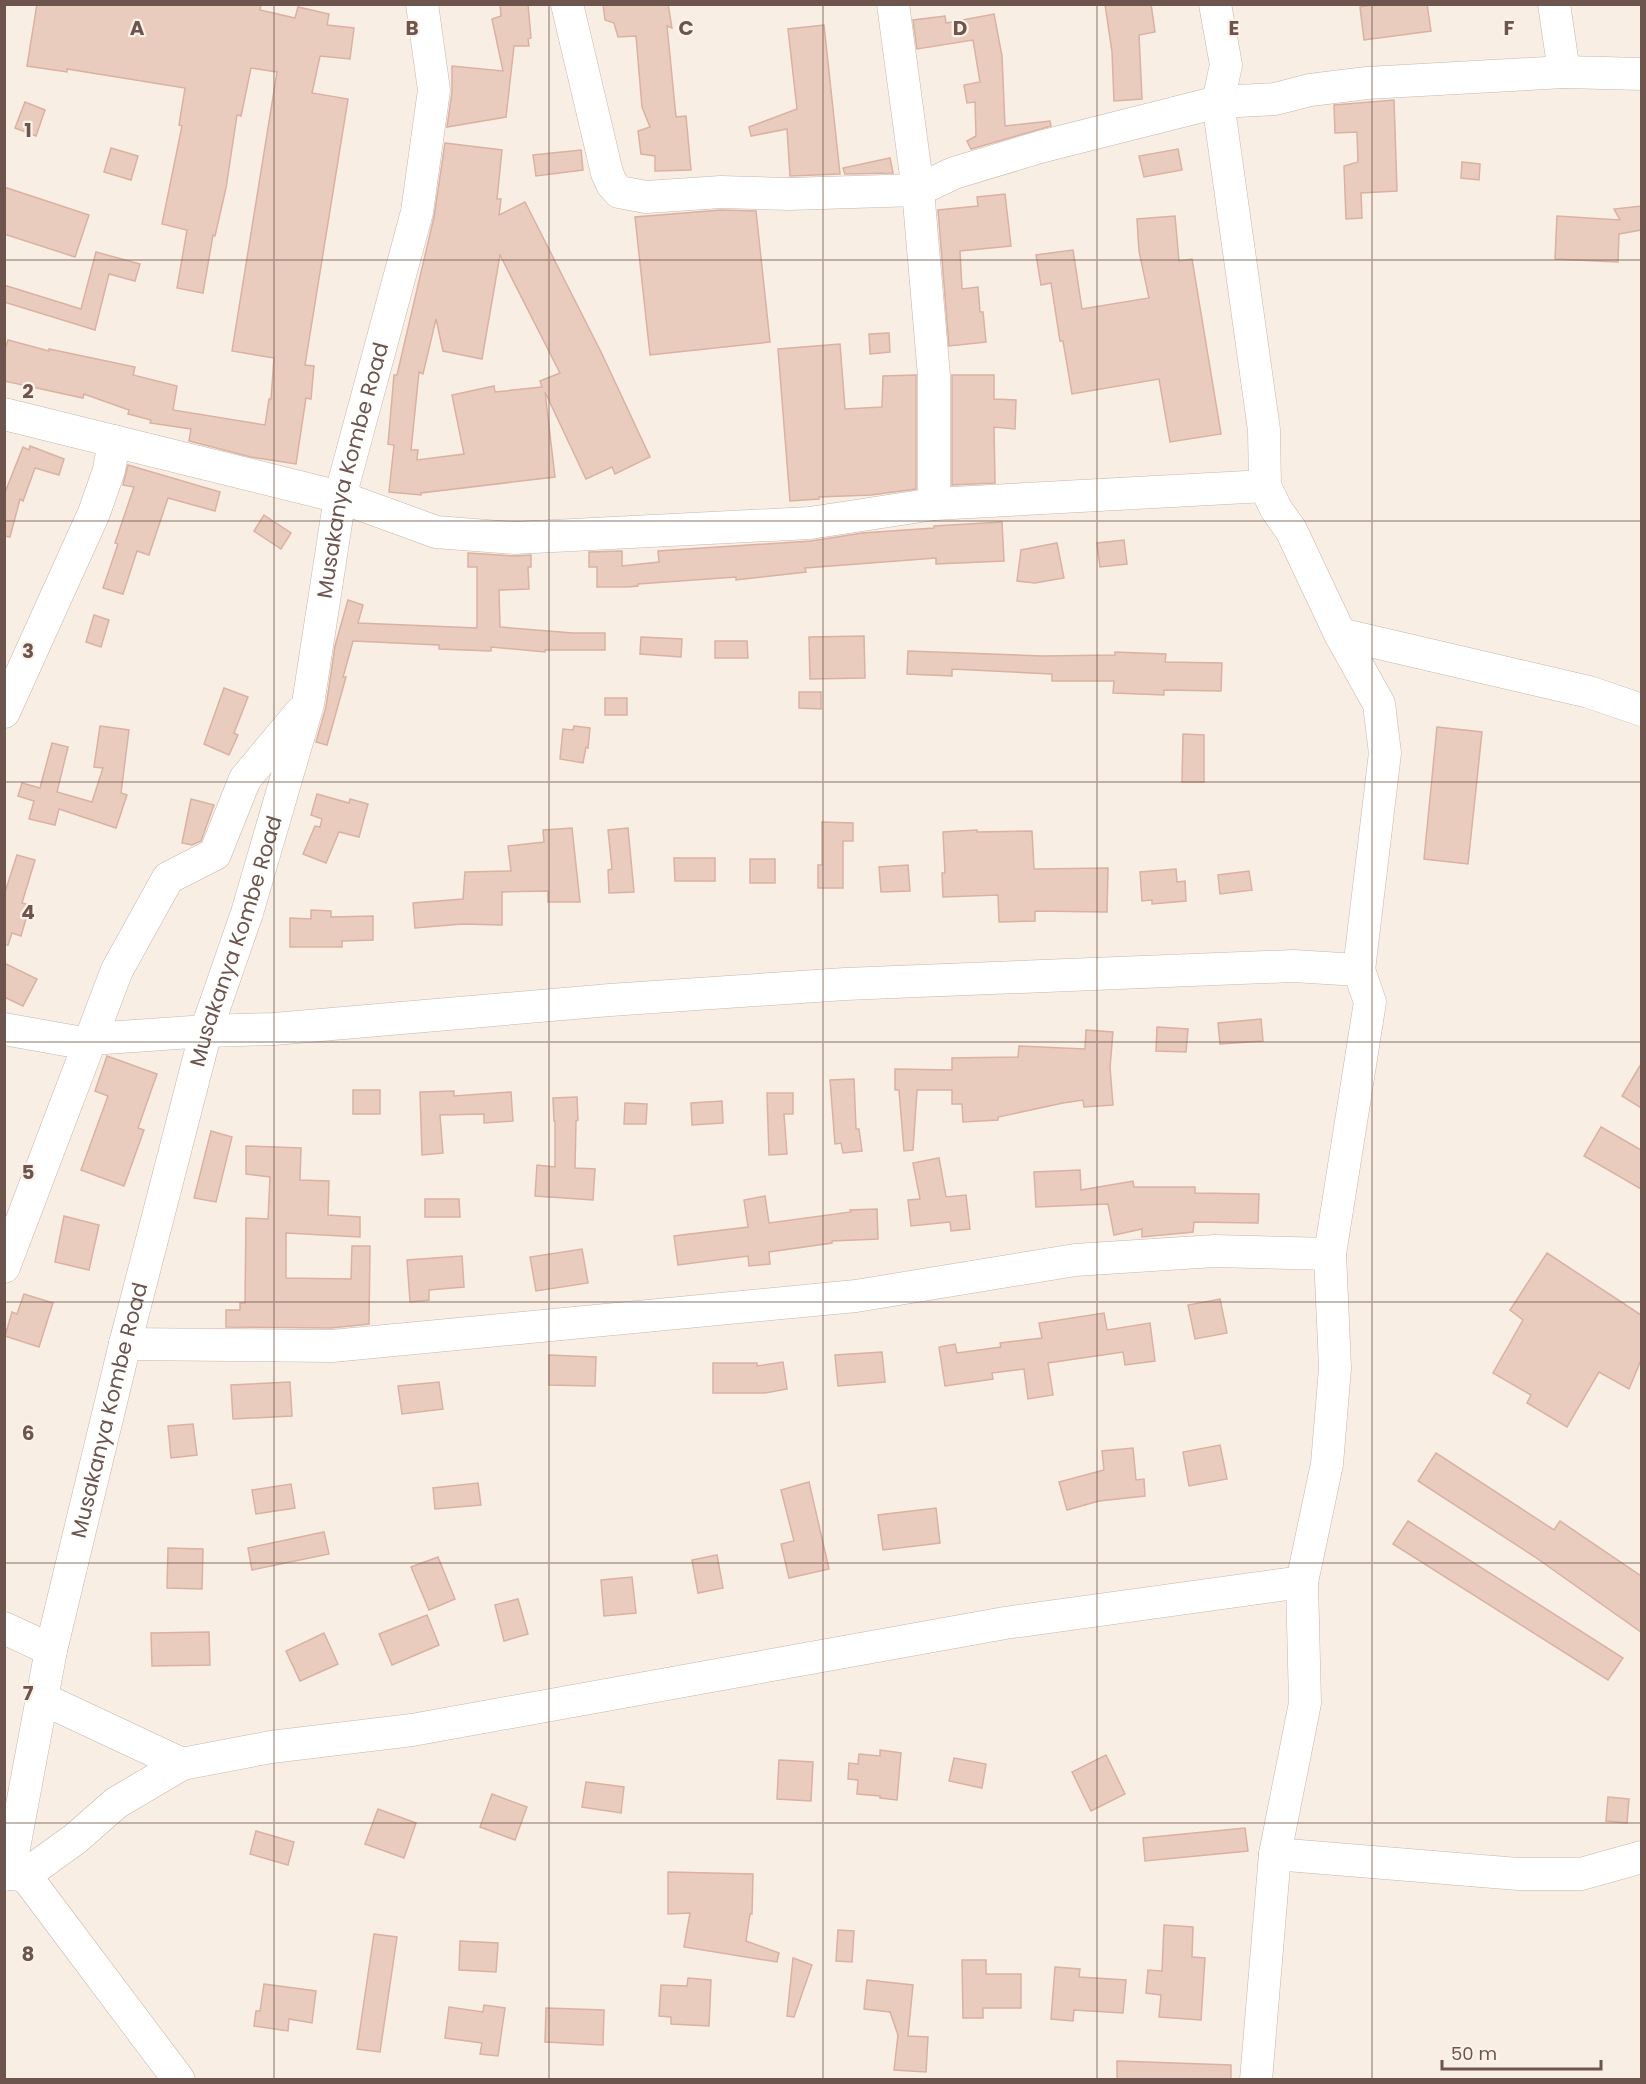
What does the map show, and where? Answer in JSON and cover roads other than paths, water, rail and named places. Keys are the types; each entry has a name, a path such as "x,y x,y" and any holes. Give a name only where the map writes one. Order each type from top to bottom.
{"street":[{"name":"Musakanya Kombe Road","path":"11,1875 51,1650 125,1344 206,1030 247,914 308,704 340,497 417,212 434,90 422,4"},
{"path":"567,4 607,172 612,184 619,192 646,197 721,192 789,194 918,190 954,173 1040,147 1218,102 1275,99 1310,90 1367,83 1564,72 1641,74"},
{"path":"893,4 918,190 934,376 934,504"},
{"path":"1215,4 1226,65 1218,102 1264,430 1265,486 1276,509 1292,530 1340,634 1379,704 1385,753 1359,970 1370,1002 1330,1254 1335,1368 1327,1464 1302,1582 1305,1703 1275,1854 1256,2079"},
{"path":"1554,4 1564,72"},
{"path":"4,414 340,497 436,532 514,538 810,523 934,504 1265,486"},
{"path":"6,704 94,513 109,470 114,441"},
{"path":"1340,634 1589,692 1641,710"},
{"path":"4,1267 117,970 168,878 215,854 245,779 308,704"},
{"path":"88,1044 91,1039 206,1030 274,1029 610,1000 845,984 1293,966 1359,970"},
{"path":"4,1029 88,1044"},
{"path":"125,1344 332,1346 856,1296 1075,1260 1215,1251 1330,1254"},
{"path":"179,2079 11,1875 75,1839 116,1803 182,1764 271,1748 412,1730 1005,1623 1302,1582"},
{"path":"4,1628 51,1650"},
{"path":"41,1698 182,1764"},
{"path":"1275,1854 1518,1874 1581,1874 1641,1857"}]}
